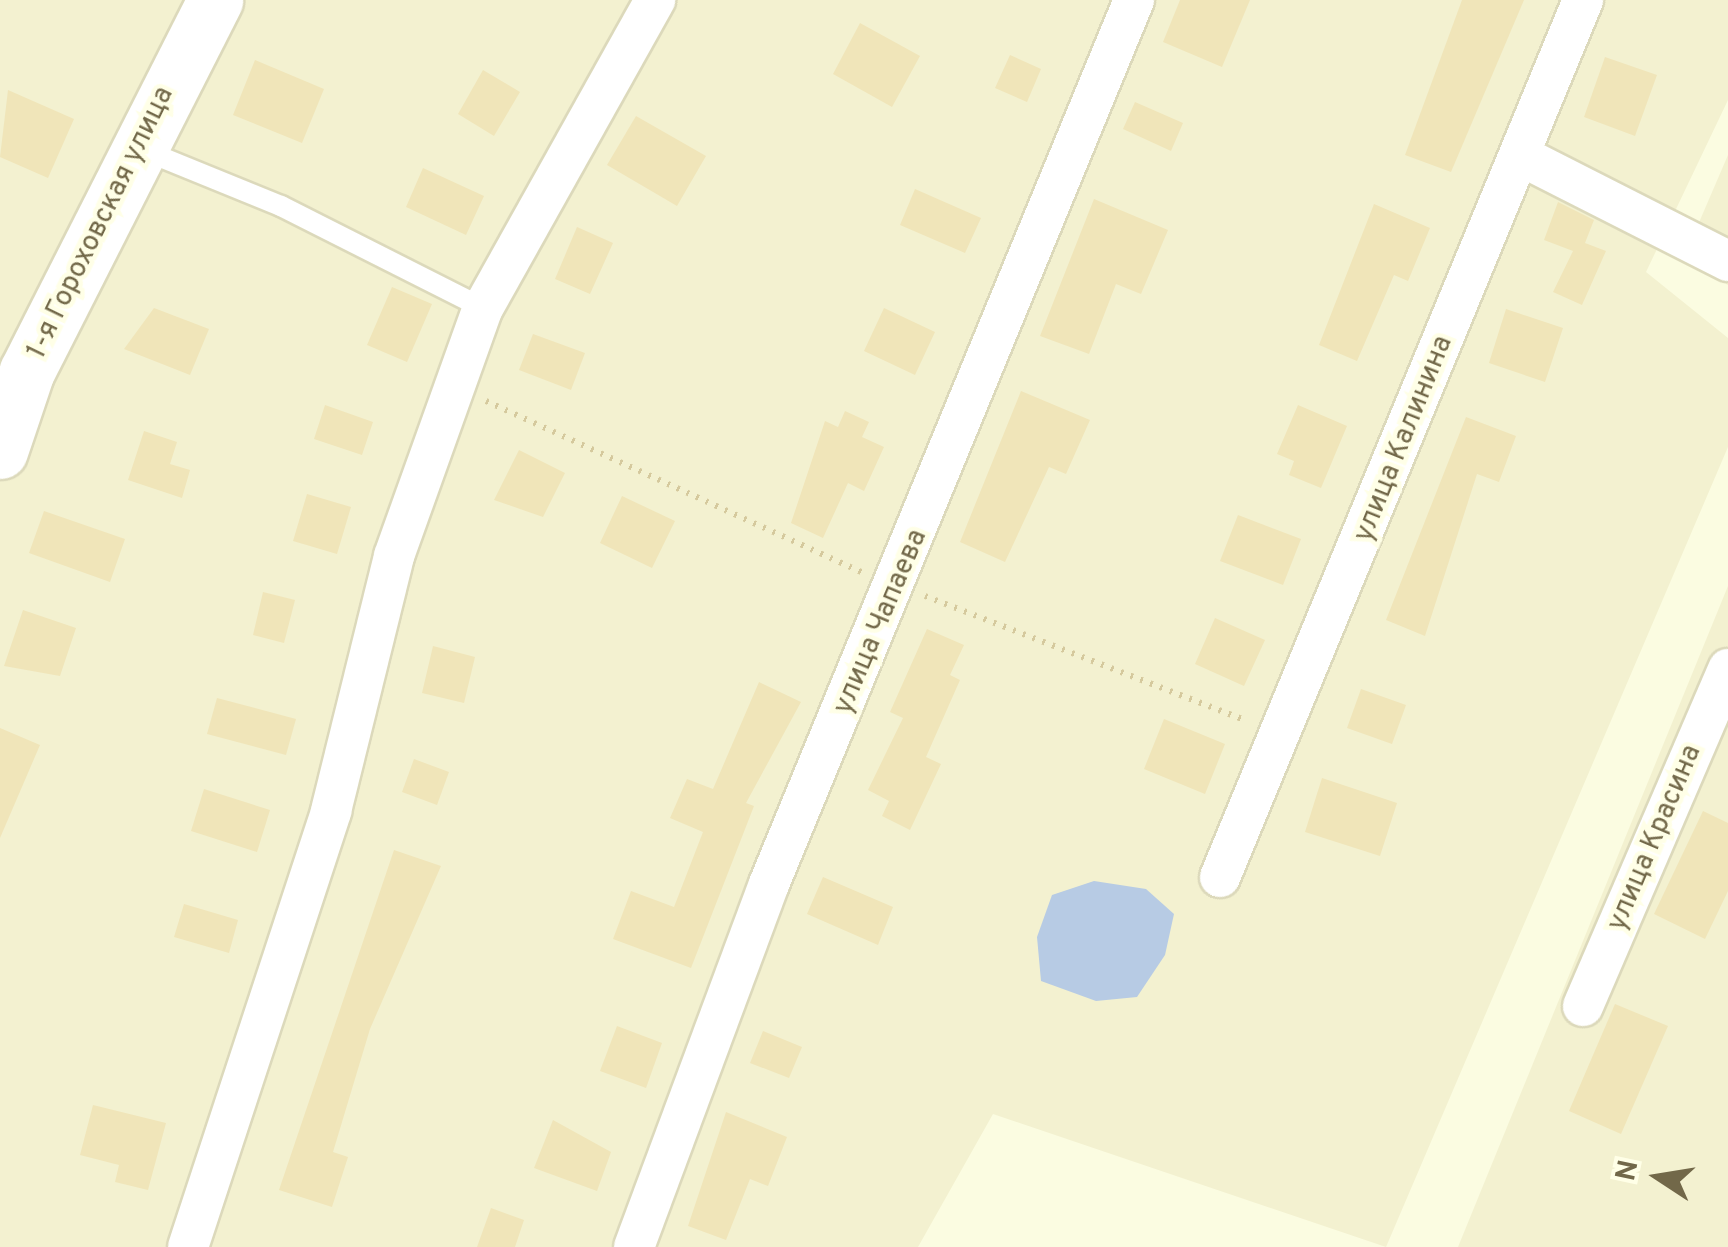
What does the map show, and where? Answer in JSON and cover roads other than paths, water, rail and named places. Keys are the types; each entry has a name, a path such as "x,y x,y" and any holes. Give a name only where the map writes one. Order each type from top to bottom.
{"street":[{"name":"1-я Гороховская улица","path":"0,451 27,371 135,147 214,0"},
{"path":"188,1247 331,812 394,556 484,308 655,0"},
{"name":"улица Чапаева","path":"634,1247 769,884 1134,0"},
{"name":"улица Калинина","path":"1220,876 1583,0"},
{"path":"1521,156 1728,260"},
{"name":"улица Красина","path":"1583,1006 1728,669"}],"lane":[{"path":"135,147 280,206 484,308"}],"water":[{"path":"1094,881 1146,889 1174,914 1165,955 1137,997 1096,1001 1041,981 1037,937 1052,895"}]}
